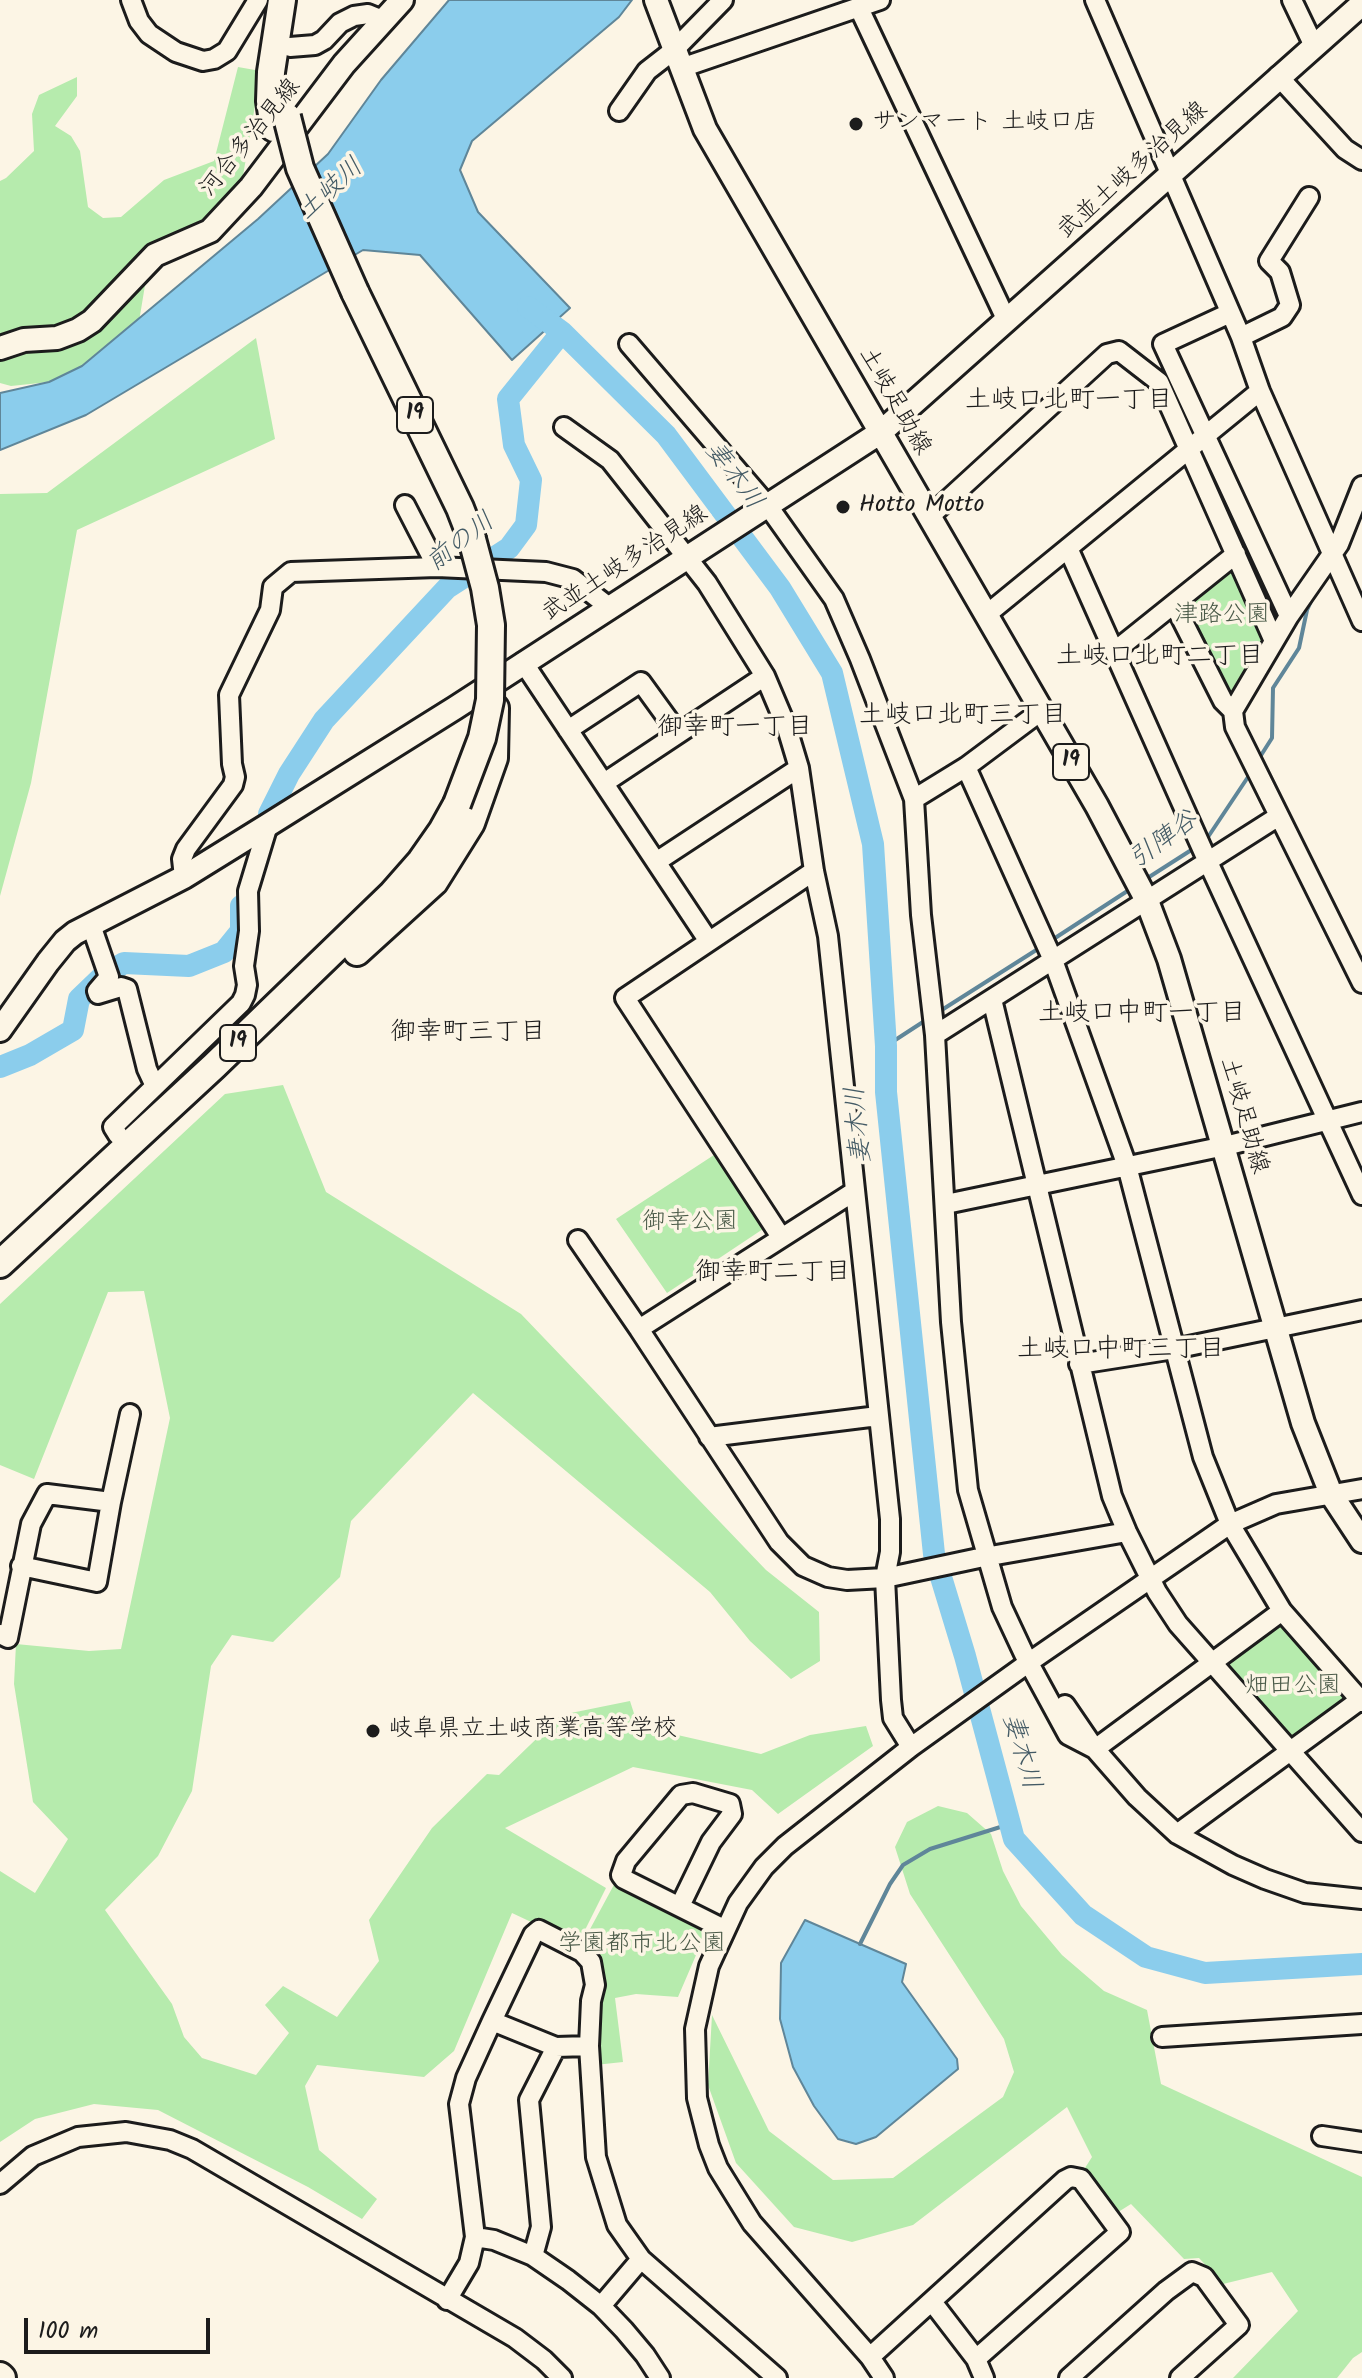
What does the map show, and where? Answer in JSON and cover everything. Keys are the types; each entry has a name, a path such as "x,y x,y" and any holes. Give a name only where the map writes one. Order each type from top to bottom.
{"highway":[{"name":"19","path":"0,1264 214,1066 392,894 428,851 450,802 467,737 474,705 477,665 476,629 465,541 444,510 348,295 295,199 281,123 270,101 271,72 282,0"},
{"name":"19","path":"281,123 290,47 300,0"},
{"path":"214,1066 264,1034 434,882 471,823 494,758 495,698 488,686"},
{"name":"19","path":"0,1248 380,887 450,802"}],"main road":[{"name":"河合多治見線","path":"0,348 24,340 57,338 78,330 92,321 155,255 210,231 251,187 344,64 402,0"},
{"name":"土岐足助線","path":"656,0 705,129 1097,806 1147,901 1169,959 1225,1146 1303,1423 1331,1494 1362,1541"},
{"name":"武並土岐多治見線","path":"0,1030 65,941 184,877 268,825 881,432 1362,4"}],"street":[{"path":"131,0 139,21 149,34 176,52 203,61 227,51 254,3"},
{"path":"619,111 647,71 674,50 723,0"},
{"path":"674,50 859,8 880,0"},
{"path":"1095,0 1241,337 1260,391 1362,621"},
{"path":"1292,0 1314,46"},
{"path":"859,8 1007,321"},
{"path":"290,47 315,45 340,23 354,16 368,14 385,21"},
{"path":"1278,76 1345,149 1362,160"},
{"path":"1241,337 1282,317 1290,305 1280,272 1269,261 1309,197"},
{"path":"1230,313 1163,344 1289,616"},
{"path":"629,344 766,507 834,599 914,799 921,915 935,1035 951,1322 966,1476 983,1557 1024,1666 1068,1735 1095,1749"},
{"path":"929,517 1107,354 1119,351 1159,382 1274,641"},
{"path":"986,615 1260,391"},
{"path":"564,427 610,460 691,554 765,676 787,728 799,768 814,871 828,936 890,1519 893,1718 911,1747"},
{"path":"1362,486 1343,535 1289,616 1233,711 1235,727 1362,983"},
{"path":"405,505 437,567"},
{"path":"1068,548 1208,862 1362,1195"},
{"path":"1115,651 1236,554"},
{"path":"184,877 182,865 186,849 233,785 235,777 229,695 270,610 273,587 291,572 437,567 561,575 573,579 609,607"},
{"path":"1174,604 1223,701 1233,711"},
{"path":"523,662 708,940"},
{"path":"604,783 765,676"},
{"path":"568,730 641,682 678,733"},
{"path":"914,799 966,767 1041,711"},
{"path":"966,767 1053,960 1127,1166 1203,1457 1230,1524 1282,1611 1361,1701 1177,1834"},
{"path":"656,862 799,768"},
{"path":"935,1035 1279,816"},
{"path":"118,1135 113,1127 241,1003 245,995 248,891 268,825"},
{"path":"781,1237 625,998 814,871"},
{"path":"91,925 108,973 98,994 121,987 127,989 147,1069 154,1084"},
{"path":"992,999 1112,1496 1127,1532 1178,1624 1361,1829"},
{"path":"946,1204 1225,1146 1362,1112"},
{"path":"639,1329 855,1191"},
{"path":"578,1240 779,1542 803,1566 828,1577 847,1580 892,1577 983,1557 1127,1532"},
{"path":"1079,1364 1174,1349 1362,1310"},
{"path":"21,1566 97,1582 130,1414"},
{"path":"709,1437 878,1416"},
{"path":"884,2378 870,2357 752,2223 718,2168 709,2145 696,2088 695,2029 709,1966 724,1929 751,1884 785,1846 911,1747 1024,1666 1230,1524 1276,1504 1362,1489"},
{"path":"0,1634 8,1638 31,1524 47,1494 111,1502"},
{"path":"1095,1749 1282,1611"},
{"path":"1065,1705 1095,1749 1137,1797 1177,1834 1265,1879 1305,1893 1362,1899"},
{"path":"680,1906 711,1842 732,1814 730,1804 693,1793 681,1795 626,1861 621,1875 680,1906 724,1929"},
{"path":"447,2300 469,2263 475,2237 459,2104 466,2078 492,2021 533,1935 539,1930 582,1952 591,1962 595,1985 591,2001 589,2046 592,2117 600,2176 617,2225 641,2259 766,2375"},
{"path":"492,2021 556,2047 589,2046"},
{"path":"1162,2037 1362,2024"},
{"path":"533,2256 541,2227 529,2100 556,2047"},
{"path":"0,2184 33,2156 78,2137 126,2132 170,2140 205,2157 515,2338 562,2378"},
{"path":"1322,2136 1362,2142"},
{"path":"870,2357 1065,2180 1071,2177 1081,2179 1120,2232 976,2359"},
{"path":"475,2237 494,2240 533,2256 601,2306 645,2355 660,2378"},
{"path":"601,2306 641,2259"},
{"path":"1069,2378 1166,2291 1192,2272 1204,2277 1239,2325 1180,2378"},
{"path":"933,2303 976,2359 984,2378"}],"green space":[{"path":"238,67 255,70 258,88 239,199 148,267 135,346 49,382 11,386 0,383 0,181 34,151 32,114 39,95 77,77 77,96 55,126 71,136 80,151 88,207 103,218 121,217 164,180 214,161"},
{"path":"256,338 275,439 77,530 31,783 0,896 0,494 47,493"},
{"name":"津路公園","path":"1231,564 1267,638 1231,698 1183,604"},
{"path":"283,1085 326,1192 521,1314 766,1570 819,1612 820,1661 791,1679 750,1641 710,1592 473,1393 351,1521 340,1577 273,1642 232,1635 211,1666 192,1791 158,1856 105,1910 172,2004 184,2037 202,2058 256,2075 289,2033 265,2005 283,1986 337,2017 379,1961 369,1920 432,1828 487,1774 499,1775 561,1715 630,1701 638,1726 761,1754 810,1735 866,1726 873,1746 778,1814 752,1790 633,1767 505,1828 606,1888 578,1944 512,1913 454,2051 424,2077 317,2065 305,2086 319,2150 377,2199 362,2219 308,2187 158,2110 94,2104 35,2119 0,2142 0,1871 35,1893 68,1839 33,1802 14,1684 16,1644 89,1651 121,1649 170,1418 144,1291 108,1292 34,1479 0,1465 0,1304 225,1094"},
{"name":"御幸公園","path":"717,1153 766,1227 667,1293 616,1219"},
{"name":"畑田公園","path":"1278,1619 1349,1697 1291,1741 1222,1663"},
{"path":"938,1806 967,1813 991,1834 1003,1871 1021,1906 1062,1955 1104,1991 1147,2010 1161,2084 1362,2177 1362,2352 1337,2378 1233,2378 1298,2311 1272,2272 1223,2284 1199,2258 1184,2259 1131,2204 1115,2214 1083,2171 1092,2157 1067,2107 913,2225 852,2242 794,2227 736,2163 708,2085 712,2015 769,2131 833,2180 893,2178 1003,2097 1014,2072 1004,2039 910,1894 895,1847 907,1822"},
{"name":"学園都市北公園","path":"616,1881 709,1925 678,1997 636,1994 615,1998 623,2062 595,2065 582,1944"}],"water":[{"name":"土岐川","path":"449,0 632,0 619,17 472,141 460,170 478,212 570,308 512,360 420,255 363,250 86,415 0,450 0,393 49,382 82,366 258,219 328,154 381,80"},
{"path":"805,1920 906,1964 902,1982 957,2059 958,2069 876,2137 856,2144 838,2139 814,2106 793,2067 780,2019 781,1963"}],"waterway":[{"name":"妻木川","path":"528,307 562,332 666,435 780,588 832,673 873,844 886,1046 886,1092 934,1554 1014,1839 1083,1915 1146,1957 1205,1973 1362,1964"},
{"name":"前の川","path":"269,814 289,774 324,720 447,588 509,548 526,525 531,480 514,445 508,399 562,332"},
{"name":"引陣谷","path":"1352,534 1362,511"},
{"name":"引陣谷","path":"1258,760 1272,738 1273,688 1299,648 1307,610 1314,595"},
{"name":"引陣谷","path":"1206,840 1252,771"},
{"name":"引陣谷","path":"1146,879 1196,847"},
{"name":"引陣谷","path":"1052,940 1132,888"},
{"name":"前の川","path":"0,1067 30,1055 73,1030 79,999 104,975 124,963 189,966 224,952 241,931 241,906"},
{"name":"引陣谷","path":"937,1013 1041,947"},
{"name":"引陣谷","path":"886,1046 926,1020"},
{"path":"860,1944 903,1865 930,1849 1010,1824"}],"place":[{"name":"サンマート 土岐口店","path":"856,124"},
{"name":"Hotto Motto","path":"843,507"},
{"name":"岐阜県立土岐商業高等学校","path":"373,1731"}],"district":[{"name":"土岐口北町一丁目","path":"1069,403"},
{"name":"土岐口北町二丁目","path":"1160,659"},
{"name":"土岐口北町三丁目","path":"963,718"},
{"name":"御幸町一丁目","path":"735,730"},
{"name":"土岐口中町一丁目","path":"1142,1016"},
{"name":"御幸町三丁目","path":"468,1035"},
{"name":"御幸町二丁目","path":"773,1275"},
{"name":"土岐口中町三丁目","path":"1121,1352"}]}
